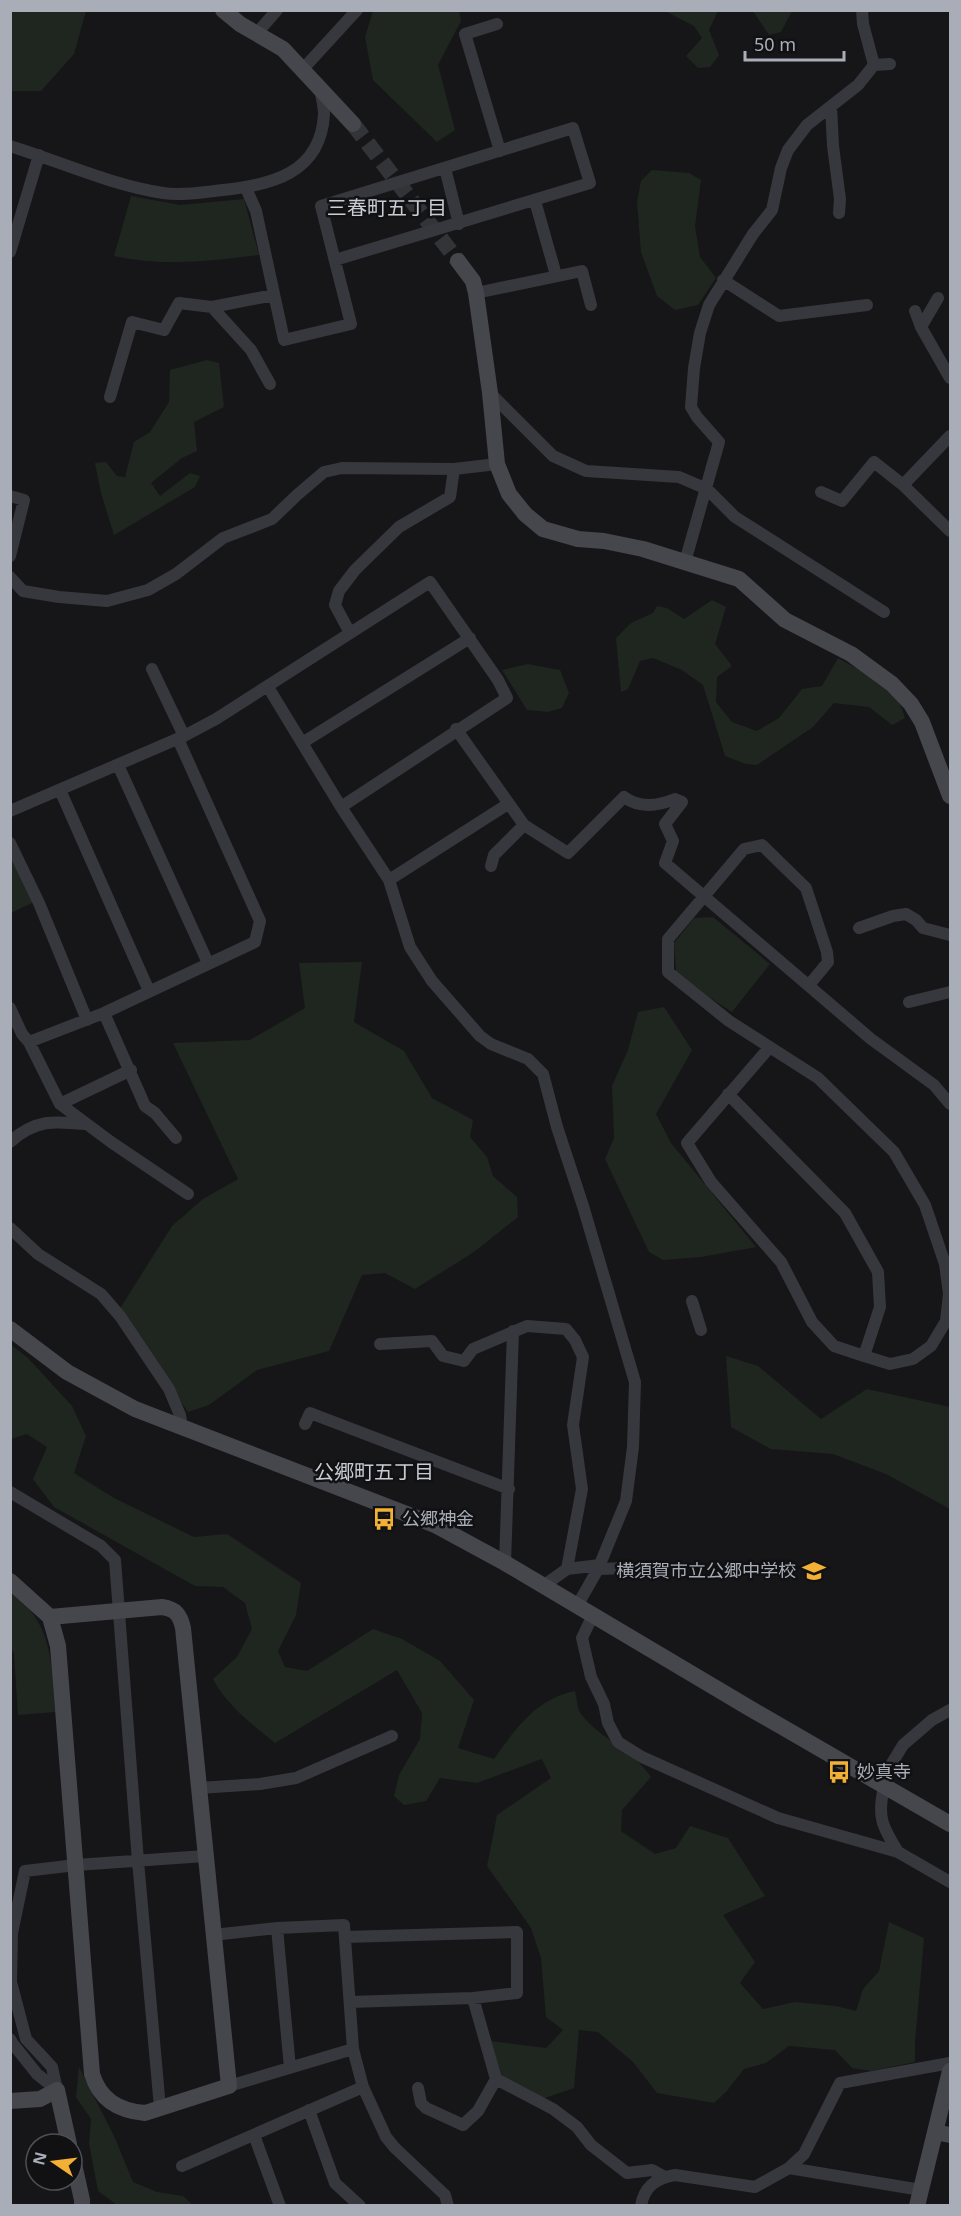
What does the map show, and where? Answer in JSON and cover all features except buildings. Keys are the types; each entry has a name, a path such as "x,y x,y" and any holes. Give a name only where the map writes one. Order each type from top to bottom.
{"street":[{"path":"257,33 277,10"},
{"path":"303,69 357,10"},
{"path":"862,10 874,65"},
{"path":"225,11 240,24 283,49 320,86 353,124"},
{"path":"496,24 465,34 500,151"},
{"path":"685,562 719,442 691,407 699,333 709,305 753,234 772,210 781,168 788,150 807,125 858,85 874,65 890,64"},
{"path":"10,147 130,187 166,194 246,188 288,176 309,159 319,140 324,113 320,86"},
{"path":"831,106 833,146 840,199 839,213"},
{"path":"246,188 256,211 284,340 351,324 321,206 573,128 590,183 335,260"},
{"path":"10,252 39,155"},
{"path":"445,168 459,224"},
{"path":"535,201 556,275"},
{"path":"458,261 473,281 476,293 497,464 509,494 525,514 543,529 578,539 604,541 643,549 739,579 785,620 850,654 892,684 911,704 922,722 951,796"},
{"path":"476,293 582,271 591,306"},
{"path":"723,280 779,316 867,304"},
{"path":"110,397 132,322 164,330 179,303 212,307 274,296"},
{"path":"921,327 938,298"},
{"path":"212,307 251,350 270,384"},
{"path":"915,311 921,327 951,378"},
{"path":"490,393 553,456 586,471 679,477 706,489 735,516 884,612"},
{"path":"903,485 951,436"},
{"path":"821,492 842,501 874,462 903,485 951,531"},
{"path":"10,578 23,591 107,601 148,590 176,574 223,538 272,519 324,472 342,468 454,469 497,464"},
{"path":"350,633 335,605 339,591 355,570 399,527 450,497 454,469"},
{"path":"10,496 24,500 10,556"},
{"path":"10,811 181,737 268,687 430,582 498,680 507,698 456,729 341,807"},
{"path":"302,743 470,638"},
{"path":"29,1042 104,1013 255,942 260,921 152,669"},
{"path":"268,687 341,807 389,880 410,947 446,999 480,1036 491,1044 528,1059 543,1074 635,1382 633,1447 626,1501 599,1567 577,1606"},
{"path":"456,729 524,825 568,852 624,797 633,804 659,805 675,799 682,802 665,824 673,841 665,863 871,1039 934,1085 951,1104"},
{"path":"118,765 208,963"},
{"path":"60,790 149,991"},
{"path":"389,880 508,804"},
{"path":"490,866 494,855 524,825"},
{"path":"10,843 40,906 87,1020"},
{"path":"769,1048 687,1143 711,1182 781,1262 812,1322 834,1346 890,1364 913,1359 931,1346 946,1321 949,1294 945,1264 925,1205 894,1152 819,1078 729,1021 668,972 668,939 744,849 762,845 806,888 827,952 828,962 809,985"},
{"path":"859,928 906,914 923,928 951,935"},
{"path":"909,1002 951,992"},
{"path":"10,1008 60,1104 188,1194"},
{"path":"104,1013 145,1106 155,1113 176,1138"},
{"path":"60,1104 131,1070"},
{"path":"728,1094 845,1213 878,1272 880,1307 864,1356"},
{"path":"10,1142 36,1126 53,1121 87,1124"},
{"path":"10,1228 38,1254 101,1294 120,1316 169,1389 180,1415 182,1427"},
{"path":"692,1301 700,1330"},
{"path":"380,1344 432,1341 443,1356 464,1361 472,1349 513,1330 527,1326 566,1329 575,1340 583,1357 573,1425 582,1489 567,1569"},
{"path":"10,1329 67,1372 135,1409 435,1525 505,1563 951,1824"},
{"path":"505,1563 513,1330"},
{"path":"305,1424 310,1413 508,1489"},
{"path":"10,1492 101,1546 115,1560 121,1610 138,1861 160,2108"},
{"path":"543,1586 567,1569 628,1568"},
{"path":"10,1581 50,1617 58,1646 91,2062 95,2085 106,2099 120,2108 145,2113 353,2049"},
{"path":"50,1617 170,1608 179,1614 199,1788 228,2086"},
{"path":"593,1615 582,1638 591,1677 604,1704 608,1723 618,1742 642,1757 778,1818 898,1852 951,1882"},
{"path":"898,1852 886,1833 879,1809 882,1785 903,1745 932,1720 951,1710"},
{"path":"199,1788 260,1784 296,1778 392,1736"},
{"path":"66,2132 52,2067 26,2039 10,1982 12,1933 25,1871 205,1856"},
{"path":"213,1935 277,1928 344,1925 353,2049 363,2087 390,2142 445,2195 448,2205"},
{"path":"277,1928 290,2068"},
{"path":"345,1937 517,1932 517,1993 473,1998 350,2002"},
{"path":"418,2088 421,2103 426,2108 463,2125 478,2111 496,2079 473,1998"},
{"path":"10,2039 37,2074 57,2090"},
{"path":"641,2205 651,2184 675,2175 755,2187 789,2168 804,2154 840,2083 951,2063"},
{"path":"789,2168 919,2198 943,2134 951,2071"},
{"path":"496,2079 553,2109 577,2127 591,2145 627,2173 652,2170 665,2177"},
{"path":"182,2166 363,2087"},
{"path":"10,2101 40,2099 57,2090"},
{"path":"309,2110 335,2183 360,2205"},
{"path":"254,2135 280,2205"}],"shaded area":[{"path":"11,10 86,11 74,54 41,91 11,91"},
{"path":"373,11 459,11 461,21 438,65 455,130 437,142 373,80 365,37"},
{"path":"665,11 718,11 709,30 719,55 710,67 698,68 686,56 702,38 694,26"},
{"path":"753,11 792,11 781,32 769,35"},
{"path":"652,170 689,173 701,180 695,226 700,257 716,278 698,305 675,310 657,296 641,252 637,202 641,181"},
{"path":"131,196 180,205 244,199 259,255 205,261 168,262 114,256"},
{"path":"207,360 219,363 224,407 194,422 197,451 182,458 151,483 160,496 190,473 200,476 195,487 114,535 101,493 95,463 106,462 117,476 125,477 134,442 150,432 169,402 170,370"},
{"path":"712,600 726,607 715,644 732,666 717,677 716,702 732,722 757,731 779,718 802,689 822,686 838,658 870,675 887,688 901,706 905,718 892,725 869,707 834,703 813,727 757,765 746,764 725,756 703,685 682,670 653,658 640,661 628,689 621,692 616,638 631,623 653,613 657,606 667,608 684,619"},
{"path":"528,664 560,670 569,693 562,708 548,712 527,710 502,670"},
{"path":"10,850 34,902 11,913 10,913"},
{"path":"713,917 770,964 732,1012 676,971 674,943 694,918"},
{"path":"362,962 354,1022 404,1051 432,1098 473,1120 470,1137 487,1157 493,1176 517,1197 518,1217 474,1252 415,1289 385,1273 362,1275 329,1351 257,1370 209,1405 188,1412 119,1310 172,1226 203,1199 238,1179 173,1043 250,1040 305,1008 299,963"},
{"path":"664,1007 692,1050 656,1114 671,1143 756,1247 701,1257 663,1260 649,1252 605,1159 614,1138 612,1086 628,1050 638,1012"},
{"path":"10,1344 28,1358 72,1406 86,1436 74,1473 114,1498 194,1537 227,1534 301,1583 296,1615 278,1651 285,1667 307,1671 373,1629 402,1639 440,1661 474,1700 458,1748 494,1759 528,1716 549,1701 575,1691 580,1712 589,1723 635,1759 651,1777 622,1810 621,1831 655,1854 676,1848 690,1826 728,1838 765,1896 723,1915 755,1962 740,1983 763,2009 795,2002 836,2006 856,2011 863,1989 879,1971 889,1922 924,1938 915,2062 871,2071 852,2068 835,2050 789,2046 766,2063 744,2069 714,2103 657,2093 633,2062 598,2032 579,2030 574,2088 542,2099 500,2076 491,2041 546,2048 563,2030 546,2017 541,1958 531,1928 487,1866 497,1815 551,1778 542,1759 477,1783 440,1778 426,1801 404,1805 394,1796 399,1775 420,1739 422,1713 397,1670 275,1743 225,1698 213,1679 237,1657 252,1629 245,1603 223,1587 195,1586 54,1507 33,1479 47,1447 27,1434 11,1439"},
{"path":"726,1356 758,1366 821,1419 867,1389 950,1407 950,1509 886,1474 833,1454 771,1449 731,1427"},
{"path":"10,1590 24,1603 43,1631 51,1661 55,1712 18,1715 14,1654 11,1648"},
{"path":"79,2067 115,2138 133,2182 157,2192 183,2196 193,2205 117,2205 98,2191 89,2144 91,2119 76,2097"}],"tunnel":[{"path":"353,124 458,261"}],"place":[{"name":"公郷神金","path":"384,1519"},
{"name":"横須賀市立公郷中学校","path":"814,1571"},
{"name":"妙真寺","path":"839,1772"}],"district":[{"name":"三春町五丁目","path":"387,208"},
{"name":"公郷町五丁目","path":"374,1472"}]}
